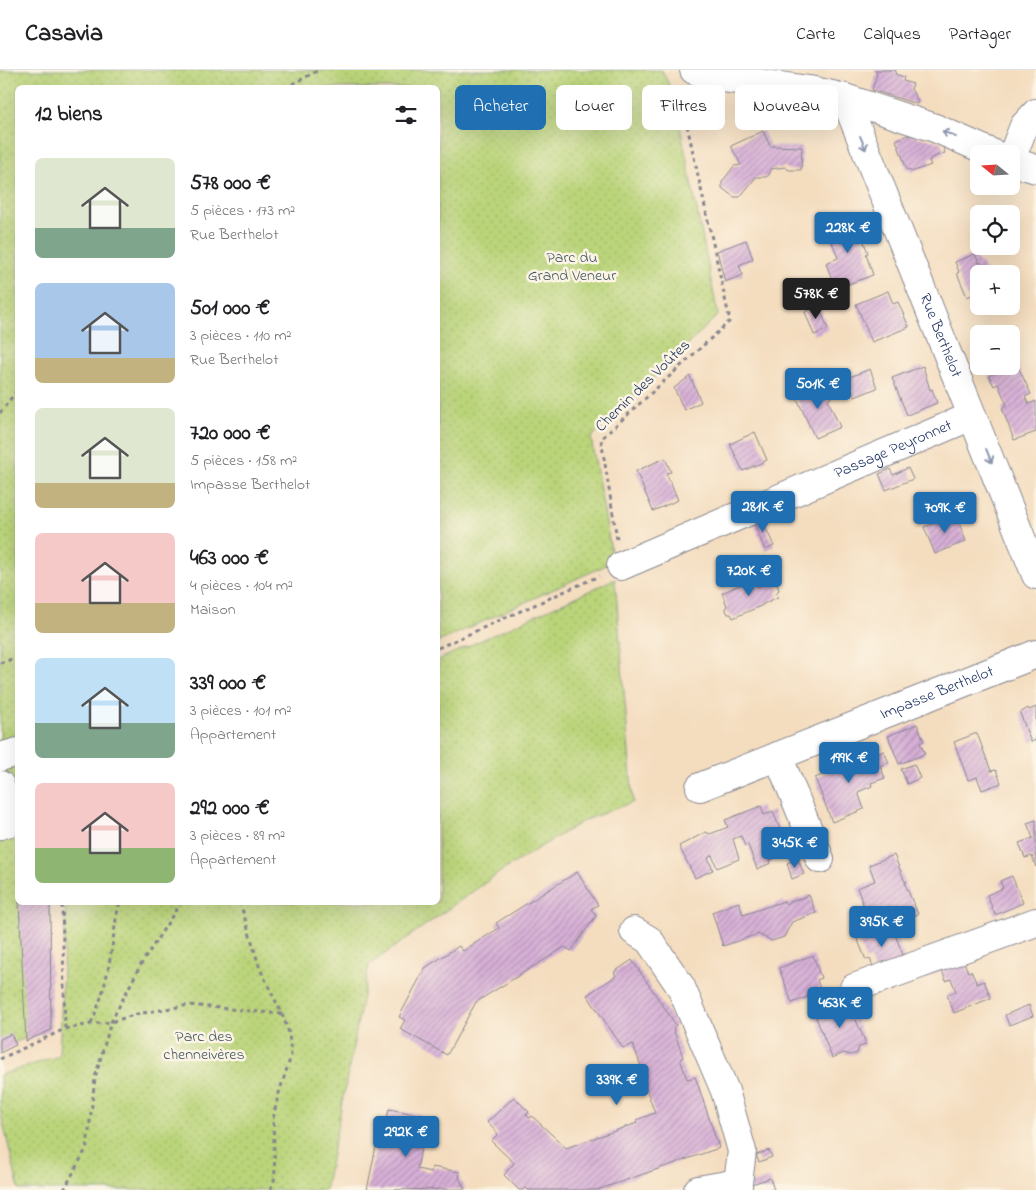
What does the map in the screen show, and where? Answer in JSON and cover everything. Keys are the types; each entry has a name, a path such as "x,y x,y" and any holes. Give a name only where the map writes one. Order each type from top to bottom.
{"street":[{"path":"692,79 715,77 809,90 846,98 935,128 974,145"},
{"name":"Rue Berthelot","path":"846,98 1036,575"},
{"path":"1017,145 1024,126 1036,113"},
{"path":"1020,163 1036,169"},
{"name":"Passage Peyronnet","path":"621,566 972,416"},
{"name":"Impasse Berthelot","path":"700,787 1036,654"},
{"path":"0,757 15,753"},
{"path":"778,756 820,859"},
{"path":"0,785 10,822 0,825"},
{"path":"854,988 1036,922"},
{"path":"634,931 649,940 681,987 725,1091 742,1151 738,1187 698,1190"}],"path":[{"path":"291,85 319,70"},
{"name":"Chemin des Voûtes","path":"621,566 601,439 730,321 685,116 692,79"},
{"path":"0,413 15,392"},
{"path":"440,647 621,566"},
{"path":"0,663 15,658"},
{"path":"62,905 65,1029"},
{"path":"91,1024 105,989 119,905"},
{"path":"64,1190 87,1147 95,1078 111,1022 140,966 179,905"},
{"path":"241,905 260,969 282,1014 288,1033 291,1056 273,1118 275,1178 270,1190"},
{"path":"0,1059 65,1029 111,1022 137,1014 189,1005 282,1014"}],"green space":[{"name":"Parc du Grand Veneur","path":"0,70 662,70 669,85 642,85 642,130 681,130 718,315 591,438 613,562 440,641 440,85 15,85 15,905 45,905 46,1029 0,1049"},
{"name":"Parc des chenneivères","path":"615,579 633,802 583,821 503,870 369,965 325,1190 19,1190 0,1110 0,1075 59,1056 66,905 440,905 440,659"}],"building":[{"path":"875,70 896,70 895,74 904,77 903,81 913,84 911,89 918,101 917,104 872,90 877,74"},
{"path":"763,131 770,146 802,147 801,170 789,170 785,167 771,169 766,177 756,177 740,197 734,197 722,188 722,182 734,166 741,165 731,146"},
{"path":"908,135 941,142 945,153 931,158 929,161 931,165 911,172 909,169 907,170 896,140"},
{"path":"850,217 855,230 859,229 868,253 866,254 873,275 835,289 826,263 838,258 826,226"},
{"path":"746,240 753,259 739,265 743,275 725,282 717,251"},
{"path":"975,255 979,263 981,262 982,265 970,265 970,296 967,297 957,273 959,272 955,262"},
{"path":"888,291 893,304 898,302 909,327 872,342 856,304"},
{"path":"819,306 828,329 814,335 805,312"},
{"path":"923,366 930,390 932,389 937,403 907,415 892,378"},
{"path":"870,369 877,388 855,397 847,378"},
{"path":"1020,371 1031,394 1025,397 1029,404 1036,401 1036,432 1014,440 1002,408 1007,405 998,384 994,386 989,376 1020,375"},
{"path":"690,376 701,402 684,410 674,388"},
{"path":"823,382 831,398 828,400 840,427 815,438 795,394"},
{"path":"755,432 767,460 743,471 730,444"},
{"path":"665,458 671,472 666,473 678,500 653,511 636,471"},
{"path":"908,468 913,479 886,490 879,474 890,469 893,475"},
{"path":"760,515 774,546 765,550 752,519"},
{"path":"956,515 966,541 935,554 924,527"},
{"path":"753,579 757,587 771,581 773,584 777,584 779,590 776,593 778,597 733,618 725,608 727,606 722,593"},
{"path":"1036,707 1036,740 1031,742 1020,713 1028,708 1029,710"},
{"path":"917,724 924,741 920,743 925,754 899,764 888,736"},
{"path":"977,733 991,771 996,770 1001,783 982,790 977,777 968,780 954,742"},
{"path":"884,751 889,763 880,766 885,778 871,783 872,786 858,792 864,809 832,822 815,778 829,772 826,766 844,758 847,765"},
{"path":"914,764 920,778 907,784 901,769"},
{"path":"761,806 764,815 773,811 781,832 770,836 777,854 775,854 776,858 770,860 771,863 757,869 748,845 745,846 741,836 733,839 739,859 717,868 712,855 708,858 713,870 695,878 679,846 706,832 710,834 728,827 725,820"},
{"path":"1036,820 1036,867 1032,856 1025,858 1019,843 1033,838 1027,823"},
{"path":"894,855 905,882 907,881 905,884 918,914 891,925 884,907 867,914 857,888 875,881 869,865"},
{"path":"798,859 804,874 792,879 787,863"},
{"path":"577,872 598,905 591,909 596,916 571,951 565,947 476,1002 447,1055 400,1029 405,1020 399,1017 425,968 459,946 463,951 499,928 496,923"},
{"path":"1012,876 1023,903 995,915 987,895 1003,888 1000,881"},
{"path":"809,895 816,913 792,922 784,937 772,941 758,934 723,946 712,912 739,902 743,915 784,901 785,904"},
{"path":"19,905 50,905 51,1030 26,1041"},
{"path":"891,924 905,960 875,971 870,959 866,960 857,938"},
{"path":"813,955 821,978 817,980 821,992 792,1003 779,968"},
{"path":"961,955 968,972 971,971 977,984 984,981 991,998 954,1013 947,995 956,991 951,979 946,981 942,971 926,977 923,970"},
{"path":"632,960 676,1025 673,1028 683,1057 680,1059 687,1079 695,1077 719,1148 597,1190 528,1190 525,1187 523,1190 519,1190 504,1175 514,1163 491,1141 498,1134 487,1122 514,1097 529,1112 526,1115 530,1118 532,1116 566,1148 637,1123 636,1120 655,1113 640,1073 643,1072 633,1044 623,1048 587,995 616,976 614,972"},
{"path":"847,999 865,1045 859,1047 857,1053 850,1055 844,1053 832,1058 814,1012"},
{"path":"1029,1005 1033,1016 1009,1025 1005,1015"},
{"path":"11,1034 16,1045 0,1053 0,1039"},
{"path":"389,1109 421,1115 418,1129 425,1130 417,1169 431,1172 432,1167 460,1172 459,1178 465,1189 367,1190 380,1127 385,1128"},
{"path":"769,1150 772,1157 759,1162 756,1155"},
{"path":"770,1178 774,1190 751,1190 749,1185"}]}
